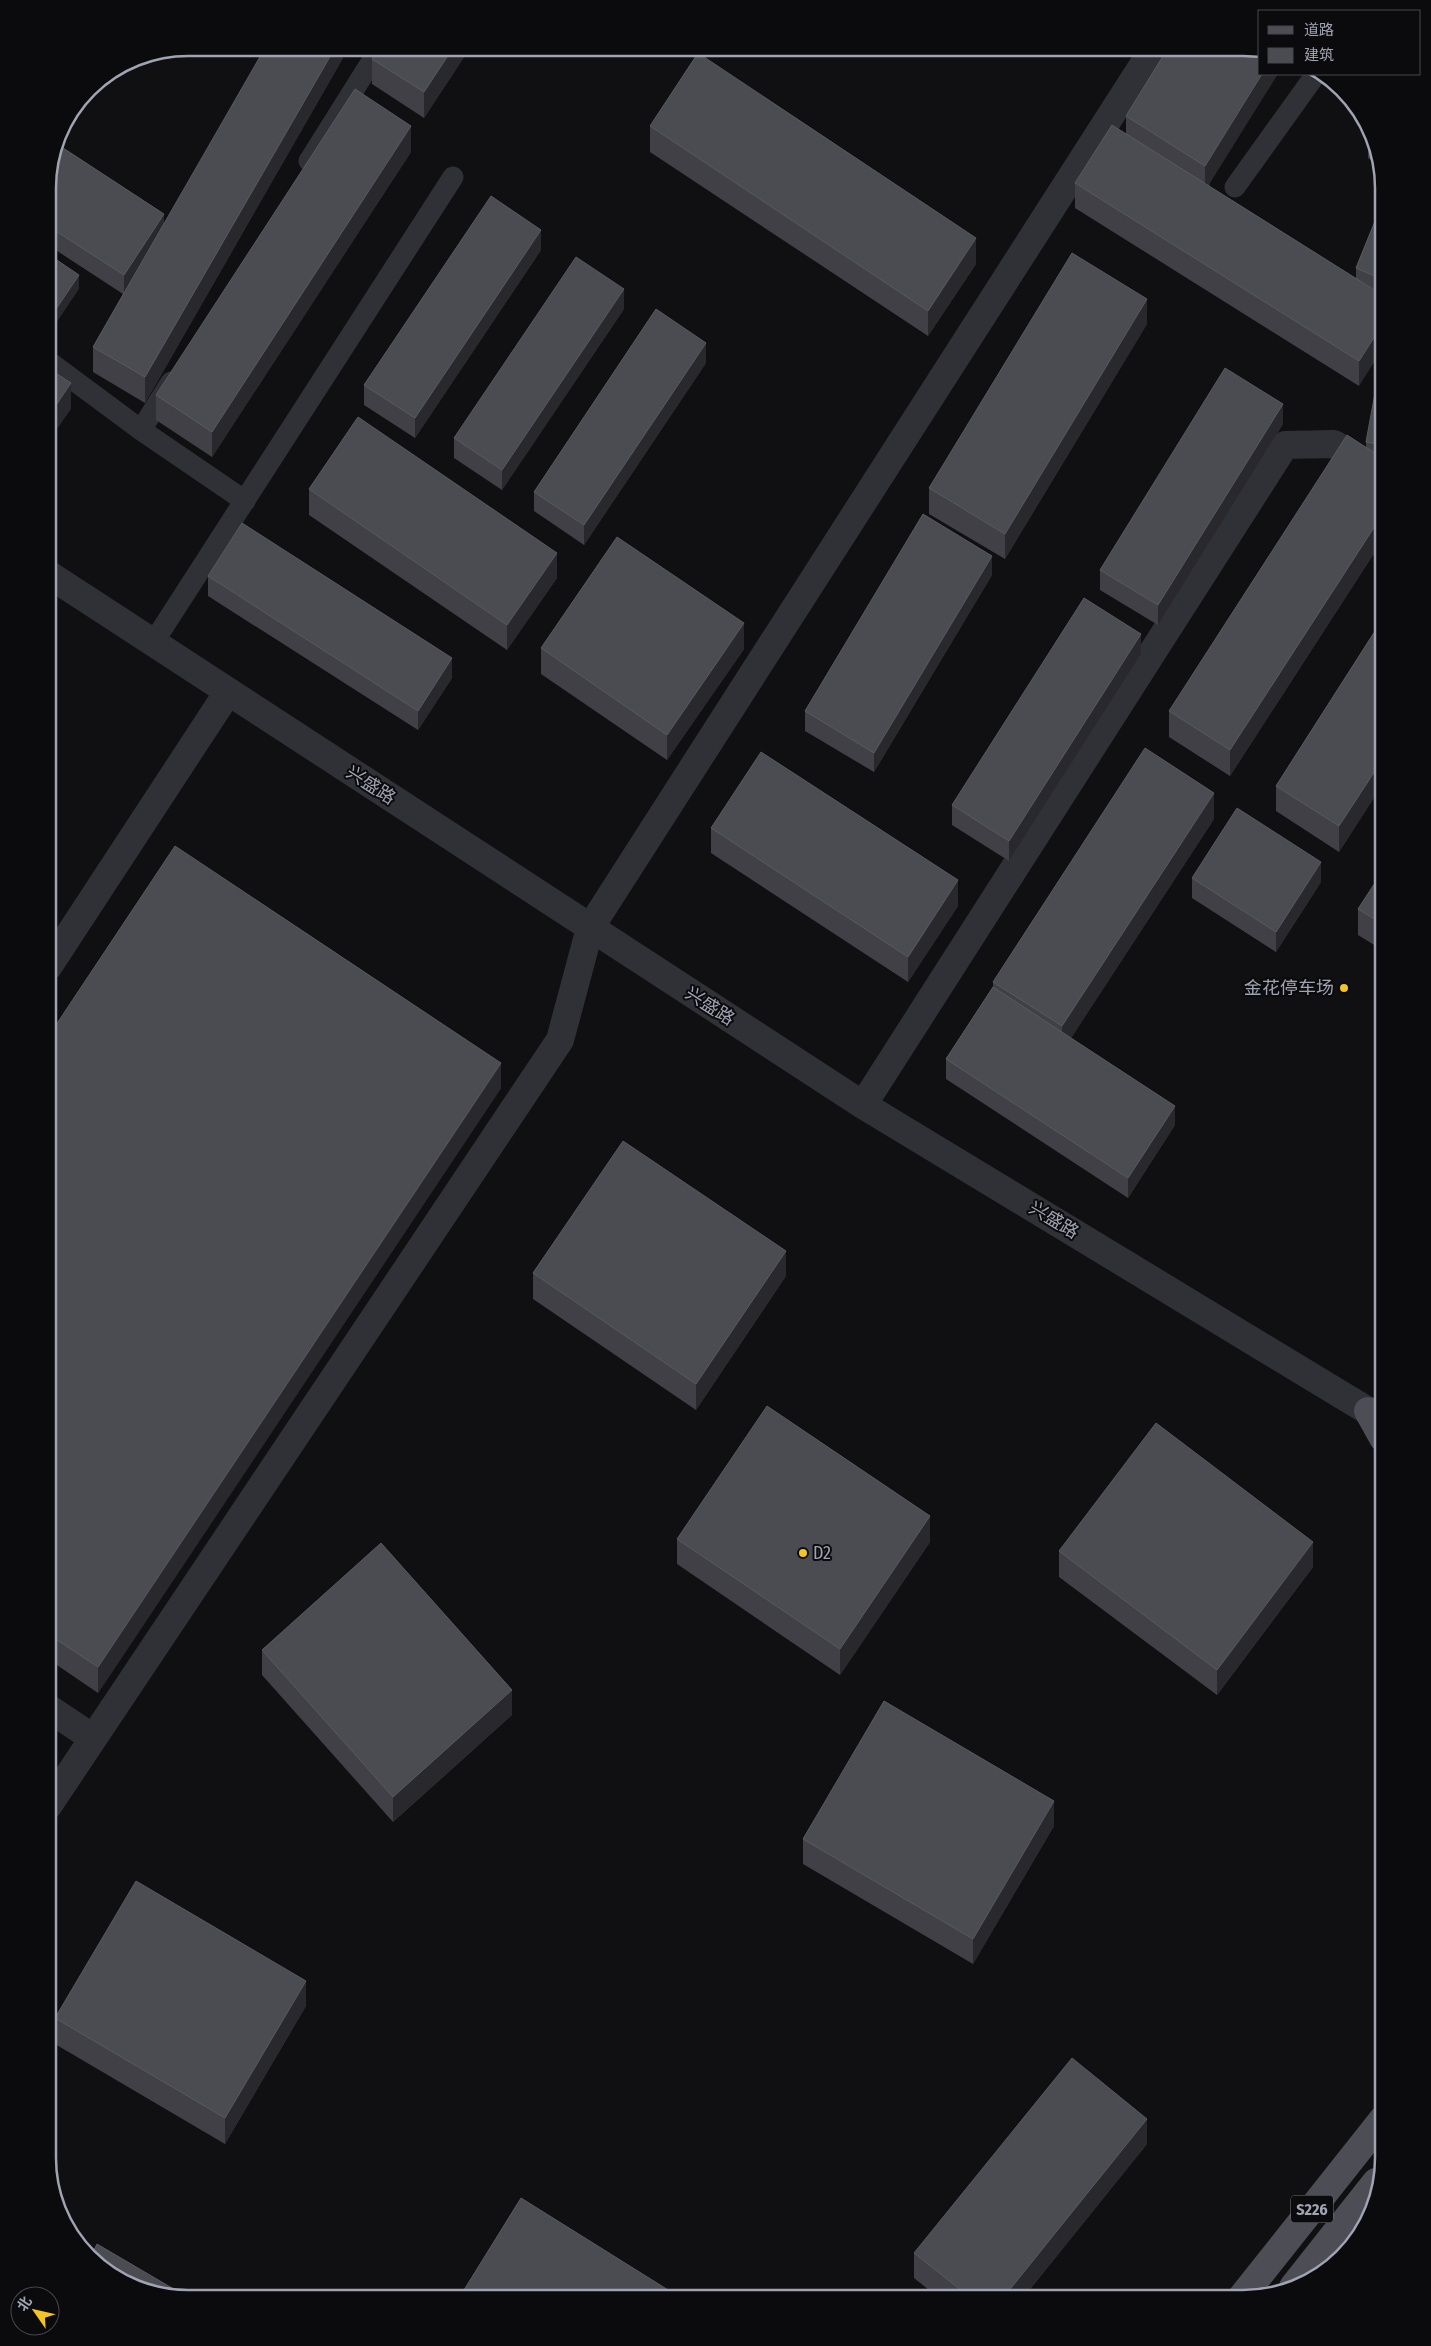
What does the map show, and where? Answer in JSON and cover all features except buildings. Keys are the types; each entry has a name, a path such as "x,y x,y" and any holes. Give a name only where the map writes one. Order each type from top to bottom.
{"main road":[{"name":"S226","path":"1248,2290 1375,2130"},
{"name":"S226","path":"1302,2275 1371,2188"}],"street":[{"path":"56,1794 560,1040 590,928 1148,57"},
{"path":"863,1105 1285,445 1334,444 1375,469"},
{"name":"兴盛路","path":"57,580 863,1105 1375,1415"},
{"path":"57,954 228,692"},
{"path":"56,1713 93,1738"}],"lane":[{"path":"297,181 375,56"},
{"path":"1235,187 1314,77"},
{"path":"153,643 452,177"},
{"path":"141,430 183,364"},
{"path":"57,368 141,430 245,501"}],"place":[{"name":"金花停车场","path":"1344,988"},
{"name":"D2","path":"803,1553"}]}
